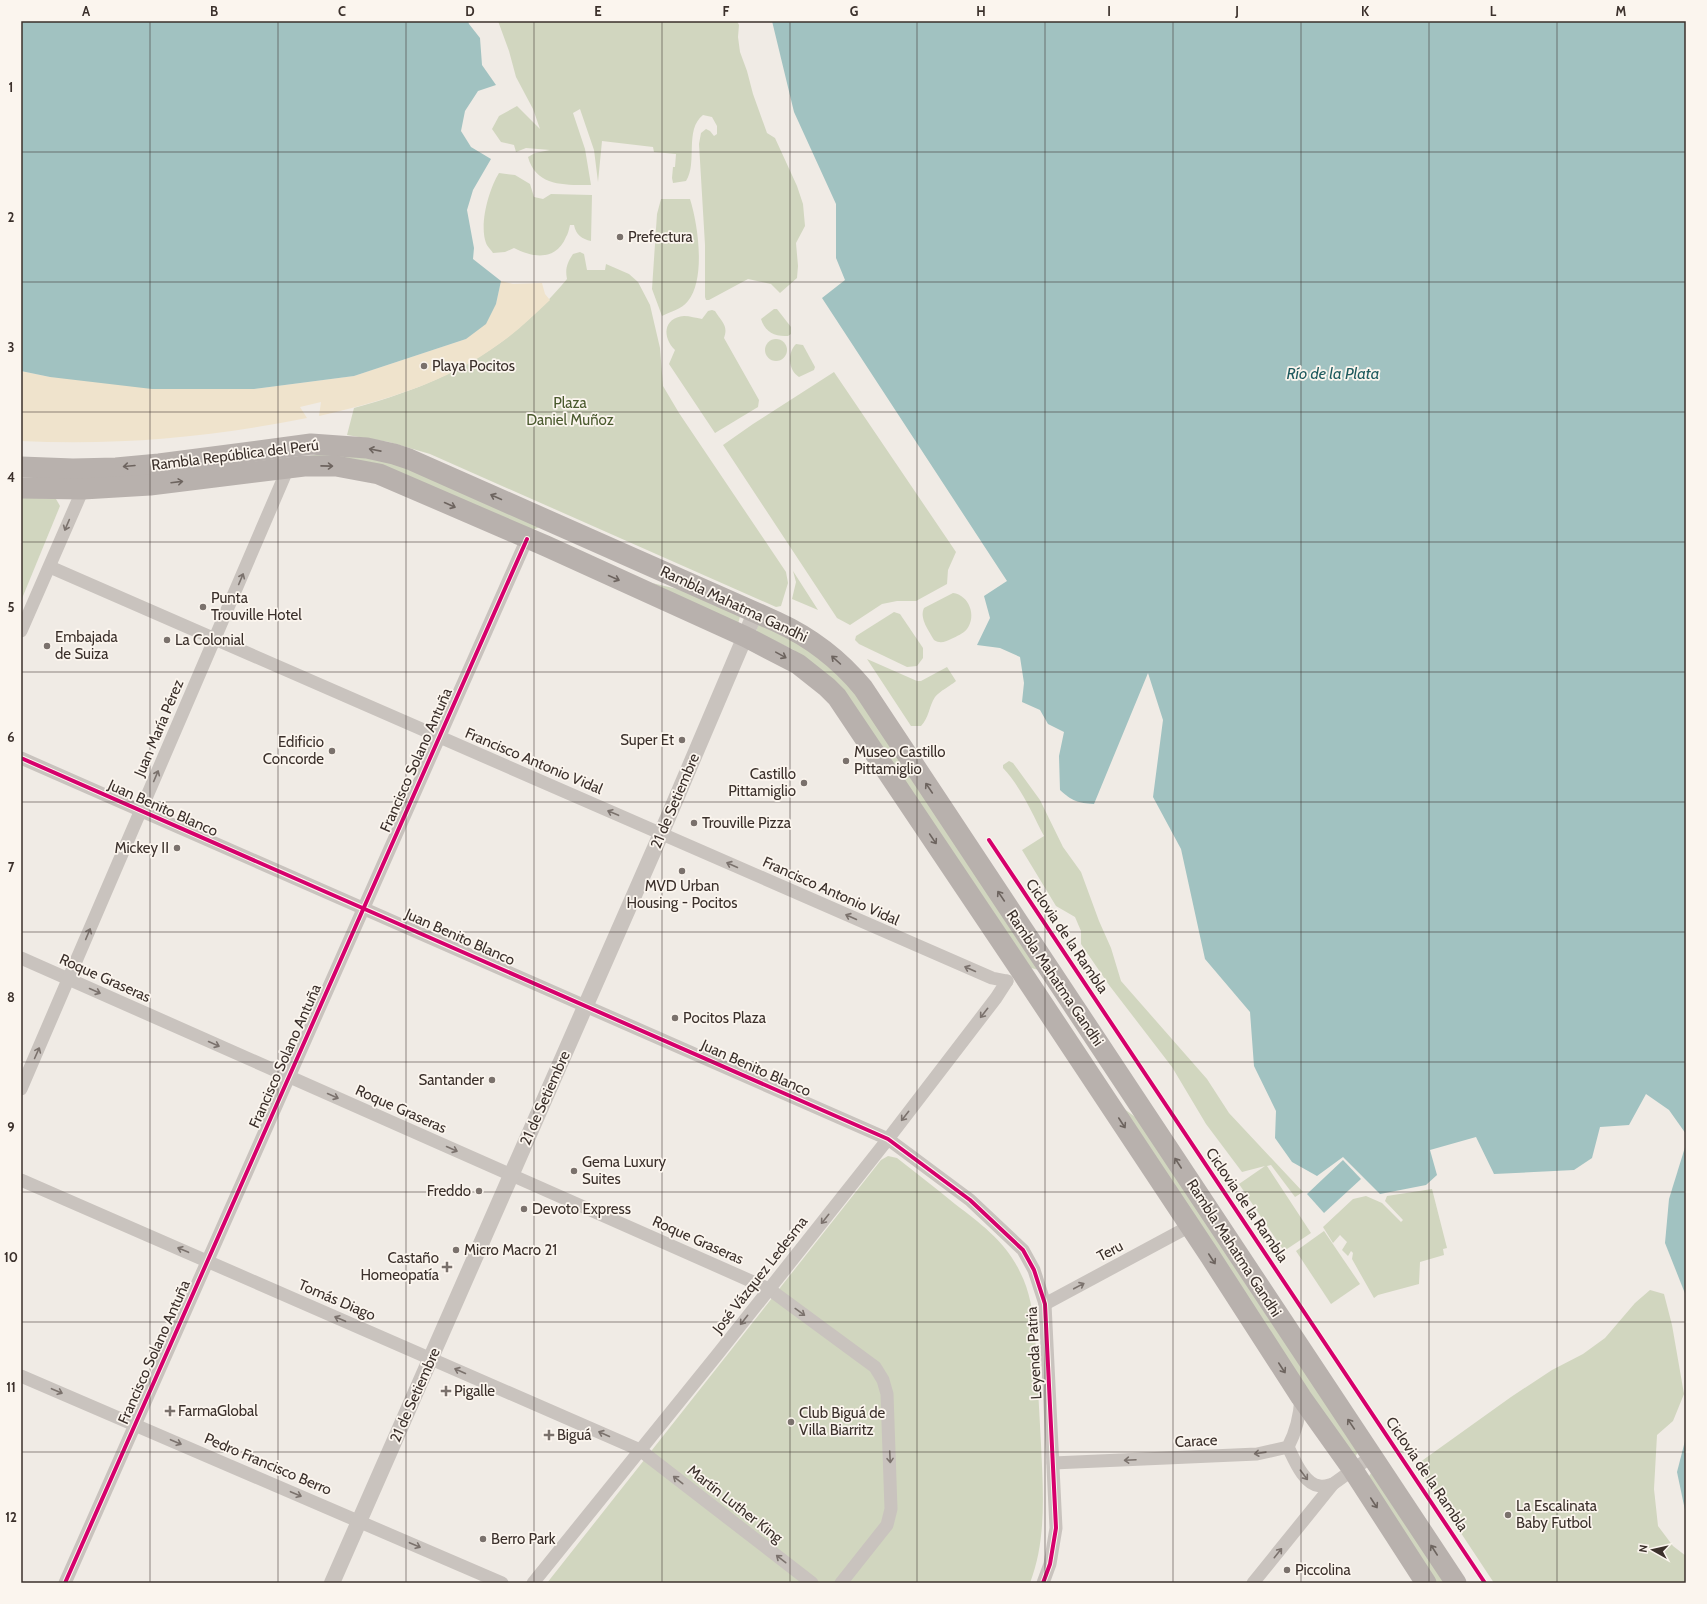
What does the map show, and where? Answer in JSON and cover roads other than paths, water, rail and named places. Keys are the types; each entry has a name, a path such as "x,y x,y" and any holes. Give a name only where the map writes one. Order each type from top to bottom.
{"main road":[{"name":"Rambla República del Perú","path":"21,467 73,469 116,468 159,464 304,444 337,445 368,448 394,454 532,513"},
{"name":"Rambla República del Perú","path":"21,488 83,489 150,485 288,468 336,466 379,474 527,539"},
{"name":"Rambla Mahatma Gandhi","path":"532,513 755,612 803,635 824,649 851,674 863,688 1456,1583"},
{"path":"527,539 536,534 547,533 653,580 690,583"},
{"name":"Rambla Mahatma Gandhi","path":"527,539 746,637 798,664 837,697 1015,978 1190,1226 1301,1397 1352,1470 1426,1583"},
{"path":"1015,978 1030,974 1041,979 1123,1101 1133,1111 1154,1127"}],"street":[{"name":"Juan María Pérez","path":"21,1089 288,468"},
{"path":"21,631 83,489"},
{"name":"Francisco Solano Antuña","path":"65,1583 527,539"},
{"name":"Francisco Antonio Vidal","path":"50,566 439,738 992,978 1015,978"},
{"name":"21 de Setiembre","path":"332,1583 661,834 746,637 755,612"},
{"name":"Juan Benito Blanco","path":"21,758 140,812 586,1005 888,1139"},
{"name":"Roque Graseras","path":"21,958 769,1289 875,1367 883,1380 887,1394 891,1510 887,1525 840,1583"},
{"name":"José Vázquez Ledesma","path":"533,1583 888,1139 996,998 1015,978"},
{"name":"Leyenda Patria","path":"888,1139 970,1200 1023,1250 1034,1270 1045,1304 1056,1528 1048,1581"},
{"name":"Tomás Diago","path":"21,1180 640,1450"},
{"name":"Teru","path":"1045,1304 1190,1226"},
{"name":"Pedro Francisco Berro","path":"21,1376 502,1583"},
{"path":"1301,1397 1297,1428 1288,1447 1295,1463 1307,1480 1312,1484 1320,1486 1333,1484"},
{"name":"Carace","path":"1052,1463 1257,1454 1288,1447"},
{"name":"Martín Luther King","path":"640,1450 812,1583"},
{"path":"1253,1583 1333,1484 1372,1456"}],"water":[{"path":"21,21 468,21 480,38 482,65 496,85 478,91 465,111 461,131 471,147 491,159 473,190 467,210 474,248 473,259 501,281 496,304 486,324 466,339 354,376 254,389 152,389 50,377 21,371"},
{"name":"Río de la Plata","path":"772,21 1686,21 1686,1134 1669,1110 1646,1094 1629,1125 1600,1127 1592,1158 1574,1170 1494,1174 1476,1137 1430,1150 1437,1175 1426,1185 1380,1194 1343,1157 1317,1176 1292,1162 1275,1138 1276,1111 1254,1066 1250,1012 1205,959 1181,849 1153,797 1163,720 1148,673 1094,804 1084,803 1068,797 1060,790 1059,756 1064,732 1048,724 1040,710 1022,702 1024,683 1020,657 1000,648 977,645 990,618 984,596 1007,581 822,298 845,280 836,258 836,204 794,112"},
{"path":"1686,1144 1686,1296 1665,1243 1669,1199"},
{"path":"1343,1160 1361,1179 1324,1213 1307,1194"},
{"path":"1686,1437 1686,1515 1677,1472"}],"place":[{"name":"Prefectura","path":"620,237"},
{"name":"Playa Pocitos","path":"424,366"},
{"name":"Punta Trouville Hotel","path":"203,607"},
{"name":"La Colonial","path":"167,640"},
{"name":"Embajada de Suiza","path":"47,646"},
{"name":"Super Et","path":"682,740"},
{"name":"Edificio Concorde","path":"332,751"},
{"name":"Museo Castillo Pittamiglio","path":"846,761"},
{"name":"Castillo Pittamiglio","path":"804,783"},
{"name":"Trouville Pizza","path":"694,823"},
{"name":"Mickey II","path":"177,848"},
{"name":"MVD Urban Housing - Pocitos","path":"682,871"},
{"name":"Pocitos Plaza","path":"675,1018"},
{"name":"Santander","path":"492,1080"},
{"name":"Gema Luxury Suites","path":"574,1171"},
{"name":"Freddo","path":"479,1191"},
{"name":"Devoto Express","path":"524,1209"},
{"name":"Micro Macro 21","path":"456,1250"},
{"name":"Castaño Homeopatía","path":"447,1267"},
{"name":"Pigalle","path":"446,1391"},
{"name":"FarmaGlobal","path":"170,1411"},
{"name":"Club Biguá de Villa Biarritz","path":"791,1422"},
{"name":"Biguá","path":"549,1435"},
{"name":"La Escalinata Baby Futbol","path":"1508,1515"},
{"name":"Berro Park","path":"483,1539"},
{"name":"Piccolina","path":"1287,1570"}],"park label":[{"name":"Plaza Daniel Muñoz","path":"570,412"}]}
